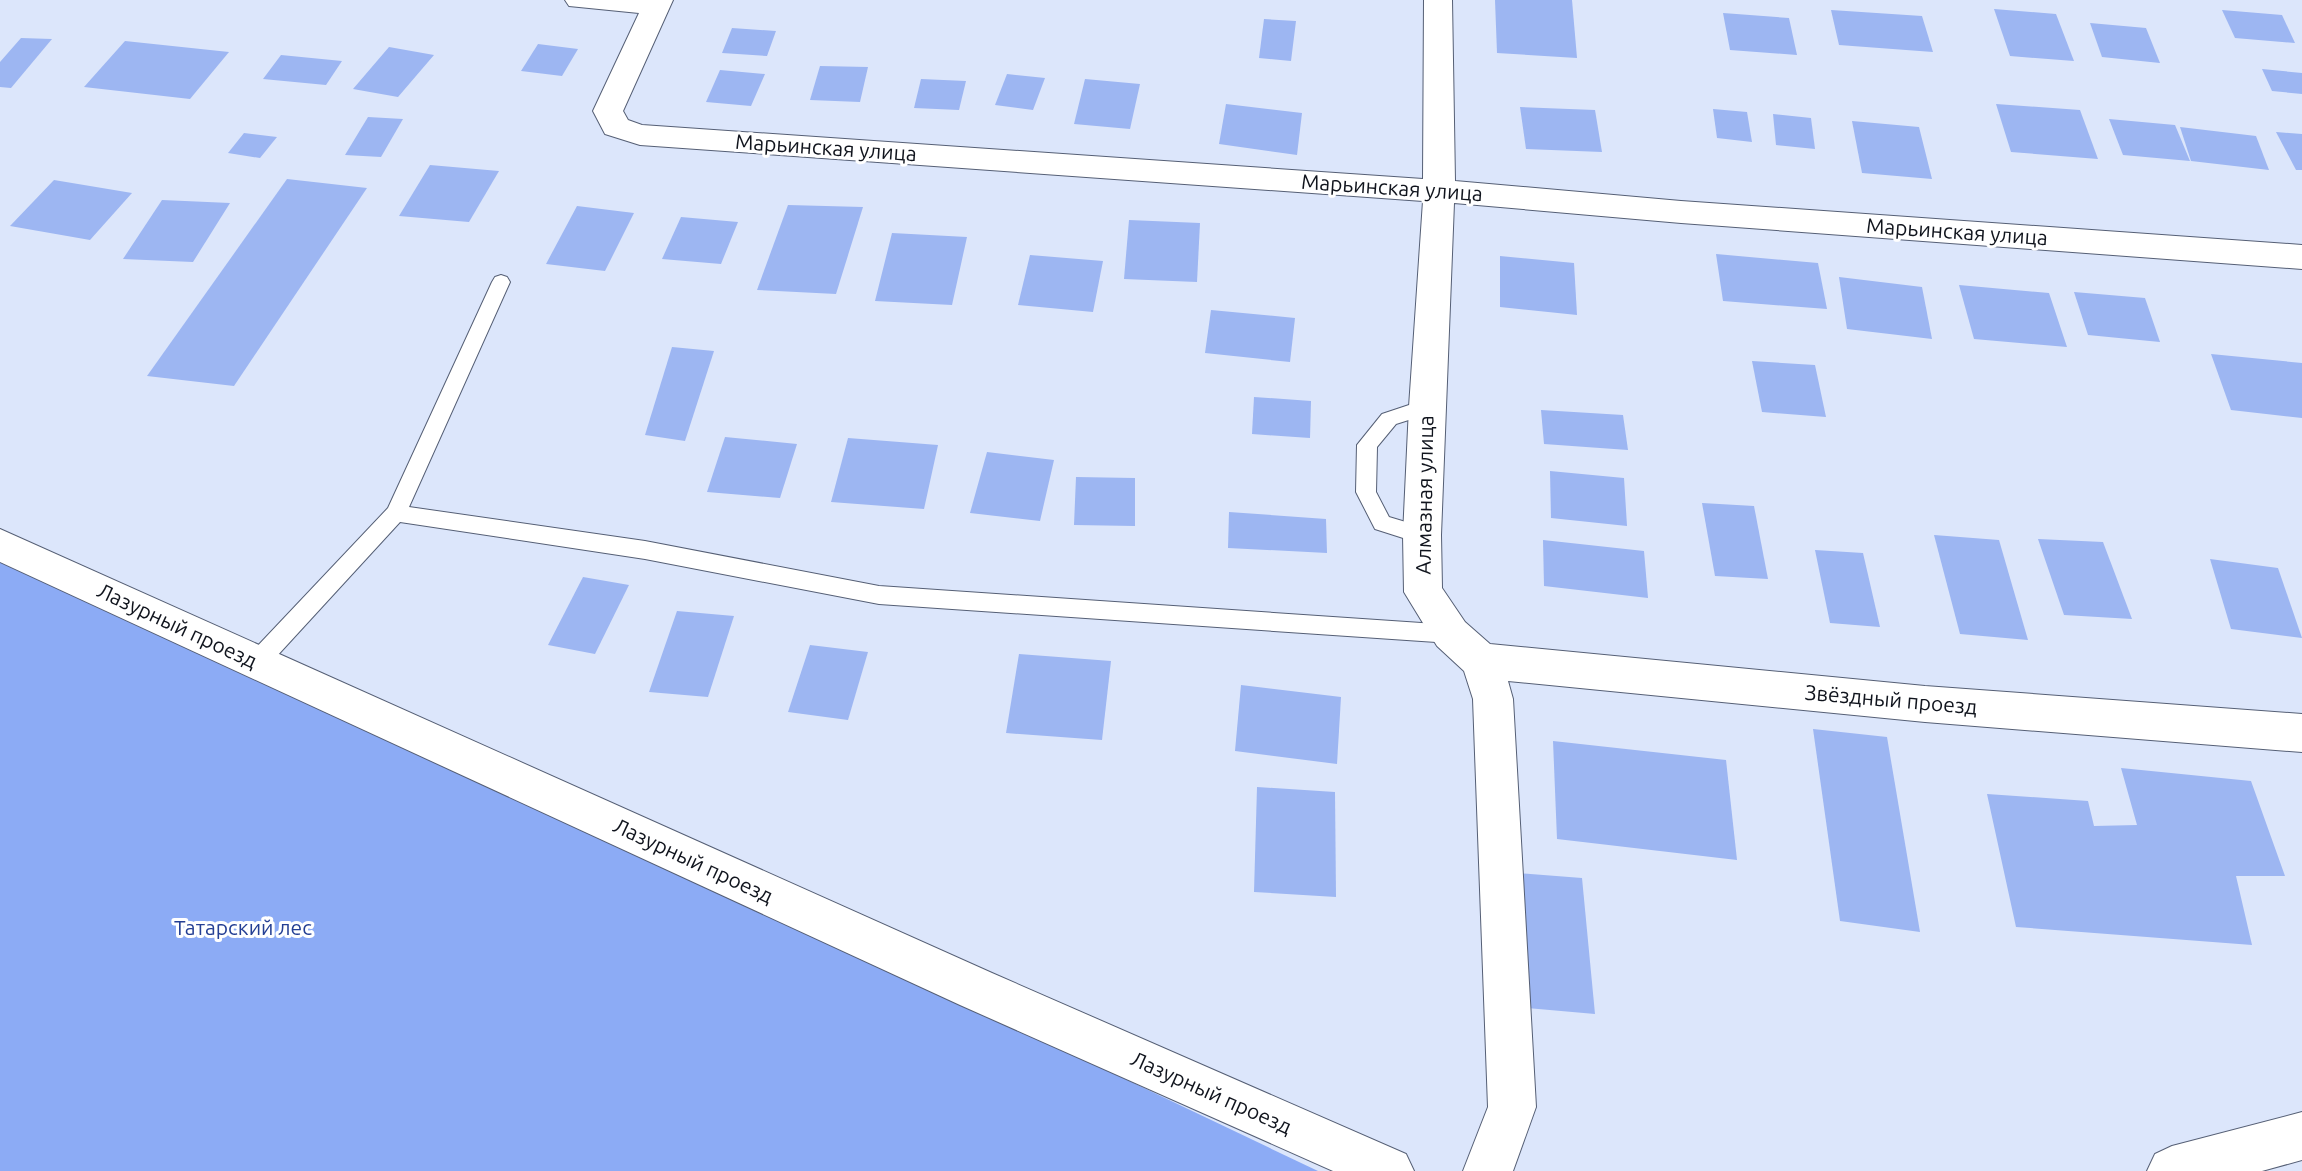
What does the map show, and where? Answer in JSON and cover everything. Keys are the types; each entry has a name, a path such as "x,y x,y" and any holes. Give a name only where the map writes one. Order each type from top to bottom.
{"street":[{"name":"Марьинская улица","path":"579,0 658,3 608,111 617,127 640,135 1439,191 1681,212 2302,257"},
{"name":"Алмазная улица","path":"1438,0 1439,191 1427,407 1422,535 1423,592 1451,634 1481,661"},
{"name":"Лазурный проезд","path":"0,545 963,984 1389,1171"},
{"name":"Звёздный проезд","path":"1481,661 1925,704 2302,733"},
{"path":"1481,661 1493,699 1512,1107 1488,1171"},
{"path":"2172,1171 2302,1136"}],"lane":[{"path":"257,662 396,513 501,282"},
{"path":"1422,535 1382,523 1366,492 1367,444 1389,419 1427,407"},
{"path":"396,513 645,550 879,595 1451,634"}],"green space":[{"name":"Татарский лес","path":"0,543 1318,1171 0,1171"}],"building":[{"path":"1495,0 1572,0 1577,58 1497,53"},
{"path":"1994,9 2056,14 2074,61 2010,56"},
{"path":"1831,10 1922,16 1933,52 1839,45"},
{"path":"2222,10 2282,15 2295,43 2235,38"},
{"path":"1723,13 1789,18 1797,55 1730,50"},
{"path":"1264,19 1296,21 1291,61 1259,58"},
{"path":"2090,23 2146,28 2160,63 2102,57"},
{"path":"732,28 776,31 767,56 722,53"},
{"path":"21,38 52,39 11,88 0,87 0,62"},
{"path":"125,41 229,52 190,99 84,87"},
{"path":"538,44 578,49 562,76 521,71"},
{"path":"389,47 434,55 398,97 353,89"},
{"path":"281,55 342,61 326,85 263,79"},
{"path":"820,66 868,67 860,102 810,100"},
{"path":"2262,69 2302,73 2302,94 2272,91"},
{"path":"720,70 765,74 751,106 706,102"},
{"path":"1007,74 1045,78 1033,110 995,105"},
{"path":"921,79 966,81 959,110 914,108"},
{"path":"1085,79 1140,84 1130,129 1074,124"},
{"path":"1226,104 1302,113 1297,155 1219,144"},
{"path":"1996,104 2080,110 2098,159 2011,152"},
{"path":"1520,107 1595,110 1602,152 1526,149"},
{"path":"1713,109 1747,112 1752,142 1717,138"},
{"path":"1773,114 1811,118 1815,149 1776,145"},
{"path":"368,117 403,119 381,157 345,155"},
{"path":"2109,119 2175,125 2190,161 2123,155"},
{"path":"1852,121 1919,127 1932,179 1862,173"},
{"path":"2180,127 2256,136 2269,170 2191,161"},
{"path":"2276,132 2302,134 2302,170 2296,170"},
{"path":"244,133 277,137 260,158 228,153"},
{"path":"430,165 499,171 469,222 399,216"},
{"path":"287,179 367,188 234,386 147,376"},
{"path":"54,180 132,193 90,240 10,226"},
{"path":"162,200 230,203 193,262 123,259"},
{"path":"788,205 863,207 836,294 757,290"},
{"path":"577,206 634,213 605,271 546,264"},
{"path":"681,217 738,222 721,264 662,259"},
{"path":"1129,220 1200,223 1197,282 1124,279"},
{"path":"892,233 967,237 952,305 875,301"},
{"path":"1716,254 1818,263 1827,309 1723,301"},
{"path":"1030,255 1103,261 1093,312 1018,305"},
{"path":"1500,256 1574,263 1577,315 1500,307"},
{"path":"1839,277 1922,287 1932,339 1847,329"},
{"path":"1959,285 2049,293 2067,347 1974,339"},
{"path":"2074,292 2145,298 2160,342 2088,335"},
{"path":"1211,310 1295,318 1290,362 1205,353"},
{"path":"672,347 714,351 685,441 645,435"},
{"path":"2211,354 2302,363 2302,418 2231,410"},
{"path":"1752,361 1815,365 1826,417 1762,412"},
{"path":"1254,397 1311,401 1310,438 1252,434"},
{"path":"1541,410 1623,415 1628,450 1544,444"},
{"path":"725,437 797,444 780,498 707,492"},
{"path":"848,438 938,445 924,509 831,502"},
{"path":"987,452 1054,460 1040,521 970,513"},
{"path":"1550,471 1624,478 1627,526 1551,518"},
{"path":"1076,477 1135,478 1135,526 1074,525"},
{"path":"1702,503 1754,506 1768,579 1715,576"},
{"path":"1229,512 1326,519 1327,553 1228,548"},
{"path":"1934,535 1999,540 2028,640 1960,634"},
{"path":"2038,539 2103,542 2132,619 2064,615"},
{"path":"1543,540 1644,551 1648,598 1544,586"},
{"path":"1815,550 1863,553 1880,627 1830,623"},
{"path":"2210,559 2278,568 2302,638 2231,629"},
{"path":"583,577 629,585 595,654 548,645"},
{"path":"677,611 734,616 708,697 649,692"},
{"path":"810,645 868,652 848,720 788,712"},
{"path":"1019,654 1111,661 1102,740 1006,733"},
{"path":"1241,685 1341,697 1337,764 1235,751"},
{"path":"1813,729 1887,737 1920,932 1840,921"},
{"path":"1553,741 1726,760 1737,860 1557,839"},
{"path":"2121,768 2251,781 2285,876 2236,876 2252,945 2016,927 1987,794 2088,801 2094,826 2137,825"},
{"path":"1257,787 1335,792 1336,897 1254,892"},
{"path":"1518,873 1582,878 1595,1014 1527,1008"}]}
